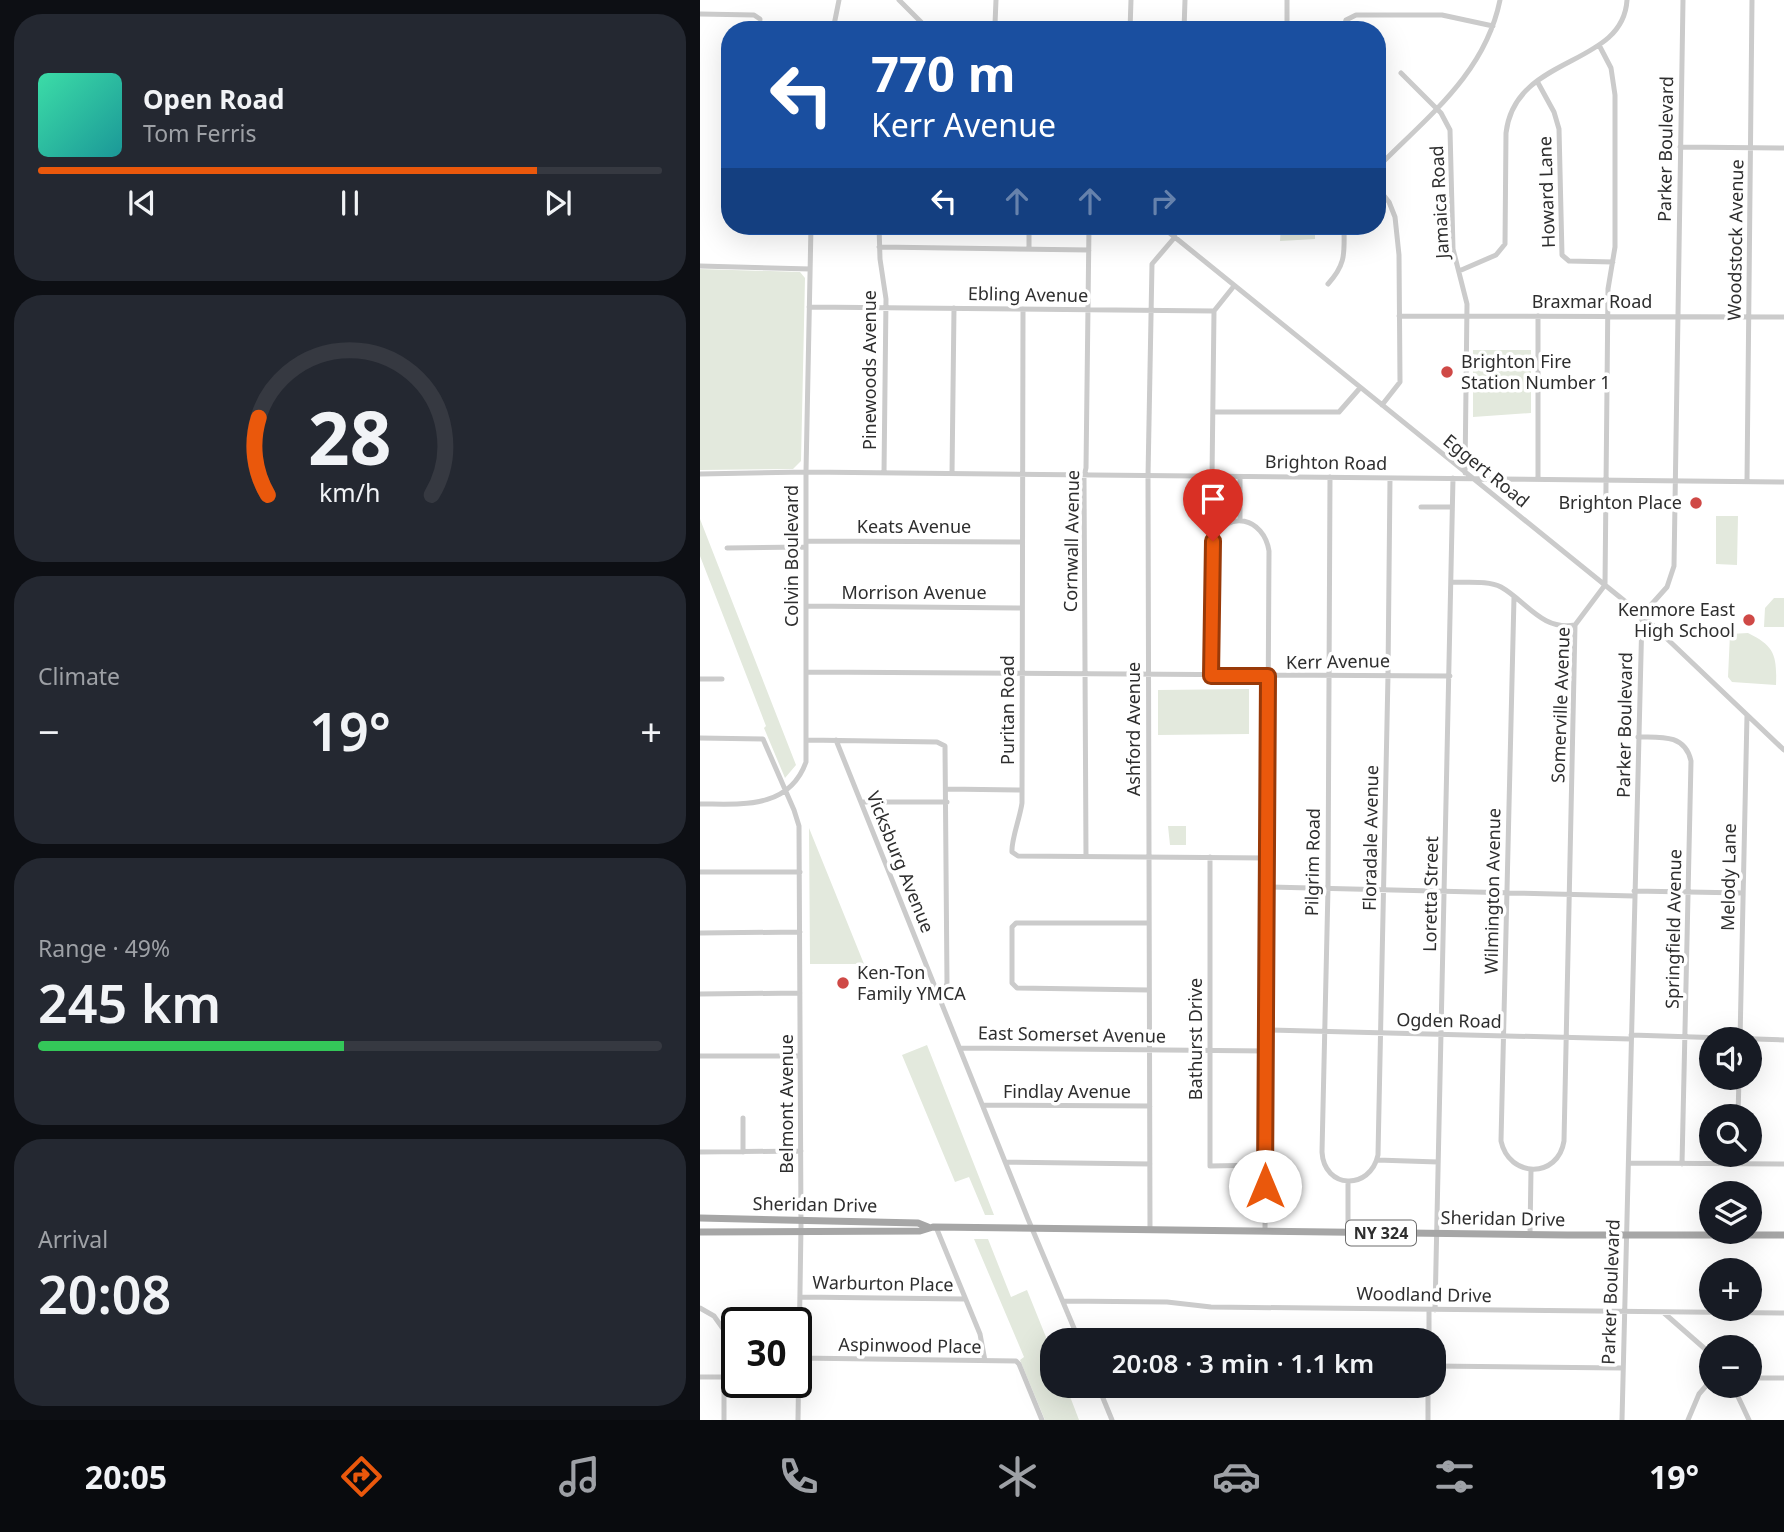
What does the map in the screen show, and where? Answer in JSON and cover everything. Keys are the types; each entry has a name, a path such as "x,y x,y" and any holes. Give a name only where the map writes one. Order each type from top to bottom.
{"main road":[{"name":"Sheridan Drive","path":"700,1218 918,1223 932,1227 1784,1236"},
{"name":"Sheridan Drive","path":"700,1232 919,1231 932,1227"}],"street":[{"path":"836,21 839,0"},
{"path":"899,0 916,21"},
{"path":"994,21 996,0"},
{"path":"1130,21 1131,0"},
{"path":"1184,21 1185,0"},
{"path":"1287,0 1287,21"},
{"path":"1386,159 1460,84 1478,61 1493,26 1500,0"},
{"path":"1459,271 1496,255 1506,244 1507,124 1516,102 1537,80 1599,45 1620,27 1627,0"},
{"name":"Parker Boulevard","path":"1622,1420 1642,615 1667,587 1673,573 1683,0"},
{"name":"Woodstock Avenue","path":"1747,481 1752,0"},
{"path":"700,14 754,15 759,21"},
{"path":"1346,21 1356,15 1441,15 1493,26"},
{"path":"1599,45 1611,68 1614,88 1615,228 1608,289 1605,585"},
{"name":"Jamaica Road","path":"1401,73 1446,119 1451,137 1453,249 1465,293 1467,315 1465,472"},
{"name":"Howard Lane","path":"1537,80 1554,112 1559,129 1562,255 1569,261 1613,262"},
{"path":"1680,147 1784,148"},
{"path":"1382,405 1400,382 1397,225 1386,198"},
{"name":"Colvin Boulevard","path":"785,791 804,767 807,740 806,472 811,235"},
{"name":"Pinewoods Avenue","path":"879,235 885,308 884,473"},
{"path":"1029,235 1029,249"},
{"name":"Cornwall Avenue","path":"1086,856 1084,475 1089,235"},
{"name":"Eggert Road","path":"1172,235 1642,615 1784,750"},
{"path":"1328,284 1341,268 1344,235"},
{"name":"Ashford Avenue","path":"1150,1230 1148,476 1152,264 1175,237"},
{"path":"879,247 1089,250"},
{"path":"700,266 810,269"},
{"path":"1212,477 1214,311 1234,286"},
{"name":"Ebling Avenue","path":"809,307 1214,311"},
{"path":"952,474 954,309"},
{"name":"Puritan Road","path":"1023,309 1022,790 1012,852 1018,856 1267,858"},
{"name":"Braxmar Road","path":"1399,316 1784,317"},
{"path":"1538,316 1538,479"},
{"path":"1213,412 1339,412 1360,388"},
{"name":"Brighton Road","path":"700,474 806,472 1784,482"},
{"path":"1240,477 1240,520"},
{"name":"Pilgrim Road","path":"1330,477 1328,888 1322,1157 1330,1172 1340,1180 1349,1181"},
{"name":"Floradale Avenue","path":"1377,1160 1390,478"},
{"name":"Loretta Street","path":"1430,1328 1437,1233 1453,478"},
{"path":"1421,507 1452,507"},
{"path":"1211,676 1212,545 1222,527 1240,520 1257,526 1268,544 1265,1231"},
{"name":"Keats Avenue","path":"727,548 806,544 1021,542"},
{"path":"1452,582 1502,587 1549,623 1575,625"},
{"name":"Somerville Avenue","path":"1531,1170 1549,1164 1563,1147 1575,625 1605,585"},
{"name":"Wilmington Avenue","path":"1514,597 1503,1036 1503,1147 1512,1161 1531,1170"},
{"name":"Morrison Avenue","path":"806,606 1021,608"},
{"name":"Kerr Avenue","path":"806,672 1450,676"},
{"path":"700,679 722,679"},
{"name":"Melody Lane","path":"1740,1027 1747,715"},
{"name":"Springfield Avenue","path":"1638,737 1665,737 1676,740 1690,755 1682,1164"},
{"name":"Belmont Avenue","path":"700,738 763,739 798,820 800,1307"},
{"path":"807,740 940,743 946,749 947,982 942,1001"},
{"name":"Vicksburg Avenue","path":"836,740 1074,1328"},
{"path":"946,789 1022,790"},
{"path":"700,804 757,803 785,791"},
{"path":"861,802 947,802"},
{"name":"Bathurst Drive","path":"1210,857 1210,1166 1265,1166"},
{"path":"700,872 800,872"},
{"path":"1267,887 1569,894 1743,893"},
{"path":"1149,923 1016,923 1012,927 1012,983 1017,988 1149,990"},
{"path":"700,933 800,932"},
{"path":"700,994 800,993"},
{"name":"Ogden Road","path":"1267,1030 1699,1038"},
{"name":"Ogden Road","path":"1762,1040 1784,1040"},
{"name":"East Somerset Avenue","path":"960,1048 1266,1051"},
{"path":"700,1056 800,1056"},
{"name":"Findlay Avenue","path":"984,1105 1150,1106"},
{"path":"743,1118 743,1152"},
{"path":"700,1152 801,1151"},
{"path":"1348,1232 1349,1181 1358,1180 1368,1174 1377,1160 1438,1161"},
{"path":"1006,1162 1150,1164"},
{"path":"1629,1163 1699,1164"},
{"path":"1762,1164 1784,1164"},
{"path":"1530,1234 1531,1170"},
{"path":"932,1227 980,1334 985,1360"},
{"name":"Warburton Place","path":"800,1297 965,1299"},
{"name":"Woodland Drive","path":"1063,1301 1167,1302 1211,1307 1784,1313"},
{"path":"700,1308 714,1316 721,1326"},
{"path":"1664,1313 1699,1341"},
{"name":"Aspinwood Place","path":"812,1358 1016,1361 1042,1420"},
{"path":"1446,1366 1623,1368"},
{"path":"700,1377 721,1377"},
{"path":"1762,1378 1784,1378"},
{"path":"1688,1420 1699,1394"},
{"path":"724,1420 725,1398"},
{"name":"Belmont Avenue","path":"797,1398 798,1420"},
{"path":"1103,1398 1112,1420"},
{"path":"1428,1398 1428,1420"},
{"path":"1739,1398 1749,1420"}],"shaded area":[{"path":"1280,235 1315,235 1315,239 1280,241"},
{"path":"700,269 800,272 805,278 801,461 793,469 700,470"},
{"path":"1473,350 1531,350 1531,413 1473,417"},
{"path":"1716,516 1738,516 1737,565 1716,564"},
{"path":"700,519 796,765 785,778 700,556"},
{"path":"1774,598 1784,598 1784,627 1764,627 1765,608"},
{"path":"1748,633 1764,643 1772,653 1776,666 1776,685 1732,682 1728,677 1730,634"},
{"path":"1249,689 1249,734 1158,735 1158,690"},
{"path":"1168,826 1186,826 1186,845 1170,845"},
{"path":"809,828 864,964 810,964"},
{"path":"927,1045 994,1215 985,1215 969,1177 955,1182 902,1055"},
{"path":"974,1239 988,1239 1011,1297 1027,1290 1042,1328 1040,1328 1040,1398 1071,1398 1079,1420 1045,1420 1020,1360 1024,1357"}],"place":[{"name":"Brighton Fire Station Number 1","path":"1447,372"},
{"name":"Brighton Place","path":"1696,503"},
{"name":"Kenmore East High School","path":"1749,620"},
{"name":"Ken-Ton Family YMCA","path":"843,983"}],"route":[{"path":"1213,541 1211,676 1268,676 1265,1186"}]}
